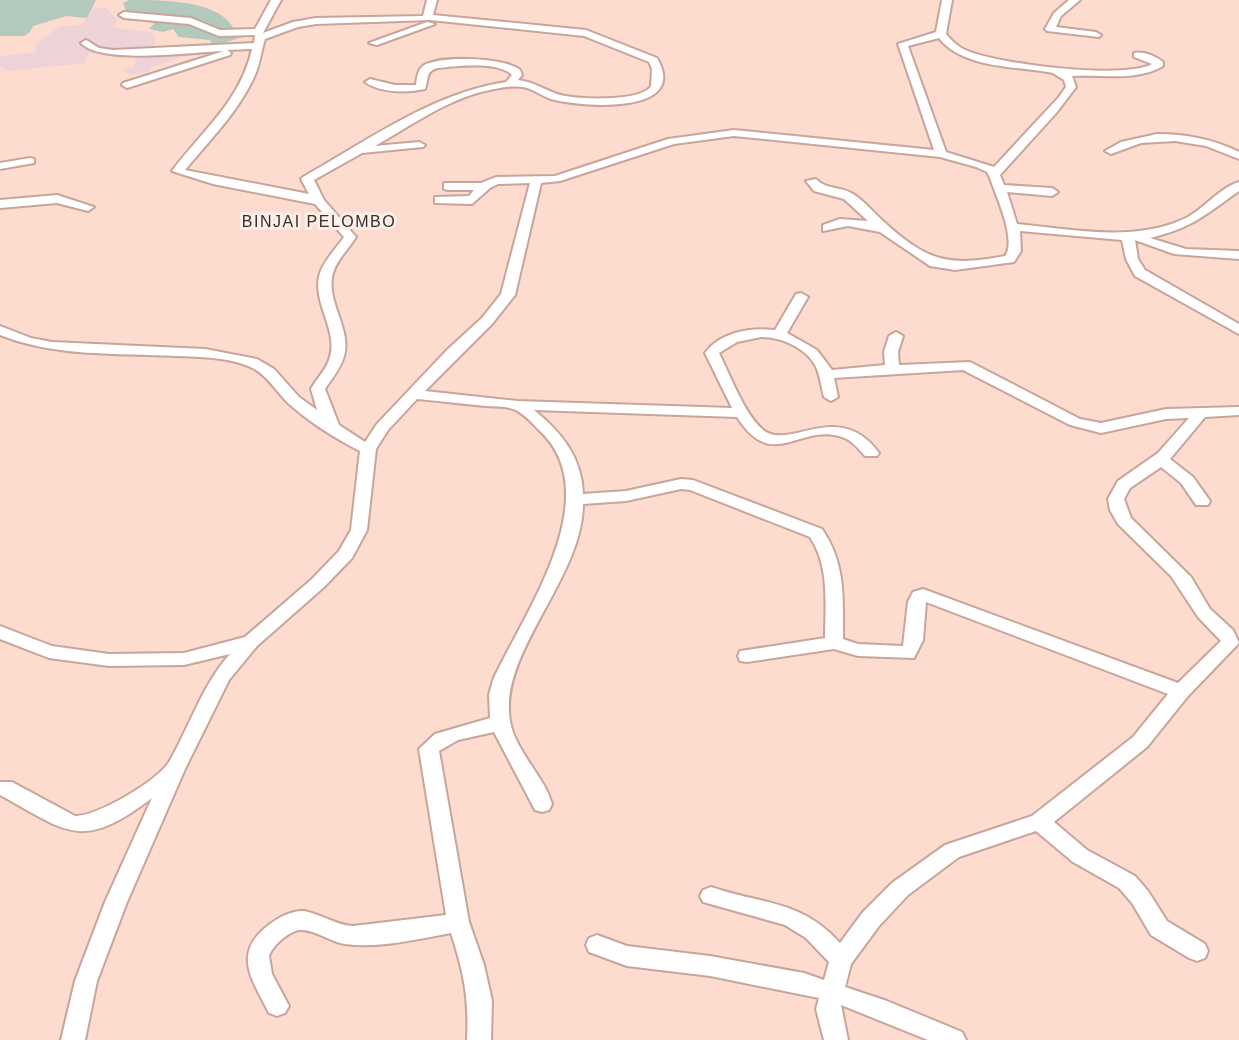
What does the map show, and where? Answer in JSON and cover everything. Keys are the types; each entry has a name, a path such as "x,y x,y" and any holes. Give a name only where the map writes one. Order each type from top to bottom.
{"street":[{"path":"276,0 256,40 252,71 238,97 177,171 220,183 300,195 319,201"},
{"path":"374,43 429,24 433,17 432,0"},
{"path":"1075,0 1057,15 1050,29 1096,35"},
{"path":"941,34 948,1"},
{"path":"124,15 191,21 219,33 256,40"},
{"path":"127,85 308,22 433,17 506,23 523,28 591,34 655,61 656,86 652,93 620,100 566,100 531,85 510,83 454,98 356,150 308,179 319,201 350,237 330,264 325,277 326,302 337,339 338,354 318,389 328,425"},
{"path":"941,34 903,44 941,154"},
{"path":"941,34 957,51"},
{"path":"86,43 99,51 113,52 256,40"},
{"path":"896,40 1065,74 1138,70 1153,68 1159,64 1154,59 1138,55"},
{"path":"370,82 390,87 416,88 421,87 422,74 428,67 476,64 515,70 517,75 510,83"},
{"path":"994,174 1022,140 1066,95 1071,87 1070,80 1065,74"},
{"path":"439,200 472,200 484,187 500,180 536,181 562,178 637,150 711,134 777,136 941,154 973,162 994,174 1013,227 1016,248 1012,257 955,266 926,260 884,229 848,196 818,189 812,181"},
{"path":"1111,151 1127,141 1162,138 1213,145 1239,156"},
{"path":"356,150 419,145"},
{"path":"0,166 30,161"},
{"path":"73,1040 81,999 94,958 175,769 221,676 251,642 346,554 358,530 368,449 382,427 452,353 487,321 507,295 536,181"},
{"path":"448,186 484,187"},
{"path":"1013,227 1133,236 1165,231 1190,222 1239,186"},
{"path":"1000,188 1052,192"},
{"path":"0,204 57,200 88,207"},
{"path":"827,228 836,223 851,222 884,229"},
{"path":"1133,236 1160,247 1185,253 1239,255"},
{"path":"1133,236 1132,259 1140,273 1239,330"},
{"path":"779,335 801,297"},
{"path":"0,330 27,341 52,346 205,353 252,362 269,372 294,400 342,436 368,449"},
{"path":"831,397 825,374 817,358 779,335 760,334 734,339 713,350 714,359 742,413 756,432 769,440 815,431 834,432 857,438 871,453"},
{"path":"892,368 891,352 896,336"},
{"path":"825,374 851,375 892,368 969,366 1075,422 1101,428 1121,426 1159,416 1201,411 1239,411"},
{"path":"415,394 518,405 742,413"},
{"path":"518,405 544,425 568,455 575,499 564,549 554,579 502,680 498,695 500,723 512,752 536,786 542,804"},
{"path":"836,1040 828,1009 831,990 841,960 871,919 925,868 952,851 1039,822 1140,742 1180,690 1227,648 1229,639 1203,612 1185,581 1125,523 1118,511 1116,497 1120,488 1160,459 1180,440 1201,411"},
{"path":"1160,459 1186,480 1202,501"},
{"path":"575,499 626,496 688,484 700,486 765,514 806,527 822,540 832,565 834,644"},
{"path":"747,656 834,644 858,650 908,653 913,645 916,604 919,596 923,595 1180,690"},
{"path":"0,632 49,652 109,660 184,659 251,642"},
{"path":"479,1040 480,1001 472,965 458,922 429,749 432,744 445,737 500,723"},
{"path":"5,788 67,821 87,824 114,812 175,769"},
{"path":"1039,822 1080,856 1127,882 1140,897 1159,928 1197,951"},
{"path":"711,896 726,903 773,912 805,925 841,960"},
{"path":"277,1006 256,961 257,952 268,939 286,925 306,921 332,932 354,935 425,928 458,922"},
{"path":"597,945 627,956 767,975 831,990 954,1040"}],"shaded area":[{"path":"106,8 118,21 111,27 153,33 156,44 149,49 210,49 150,67 149,72 130,75 124,70 133,68 138,54 89,53 84,63 9,71 0,67 0,56 36,52 36,44 59,27 82,24 93,9"}],"green space":[{"path":"0,0 96,0 87,18 66,16 33,26 24,36 0,36"},
{"path":"129,0 159,0 206,8 229,21 235,32 246,36 213,46 210,40 179,37 173,29 163,32 149,29 154,24 149,20 130,21 123,3"}],"district":[{"name":"BINJAI PELOMBO","path":"319,221"}]}
